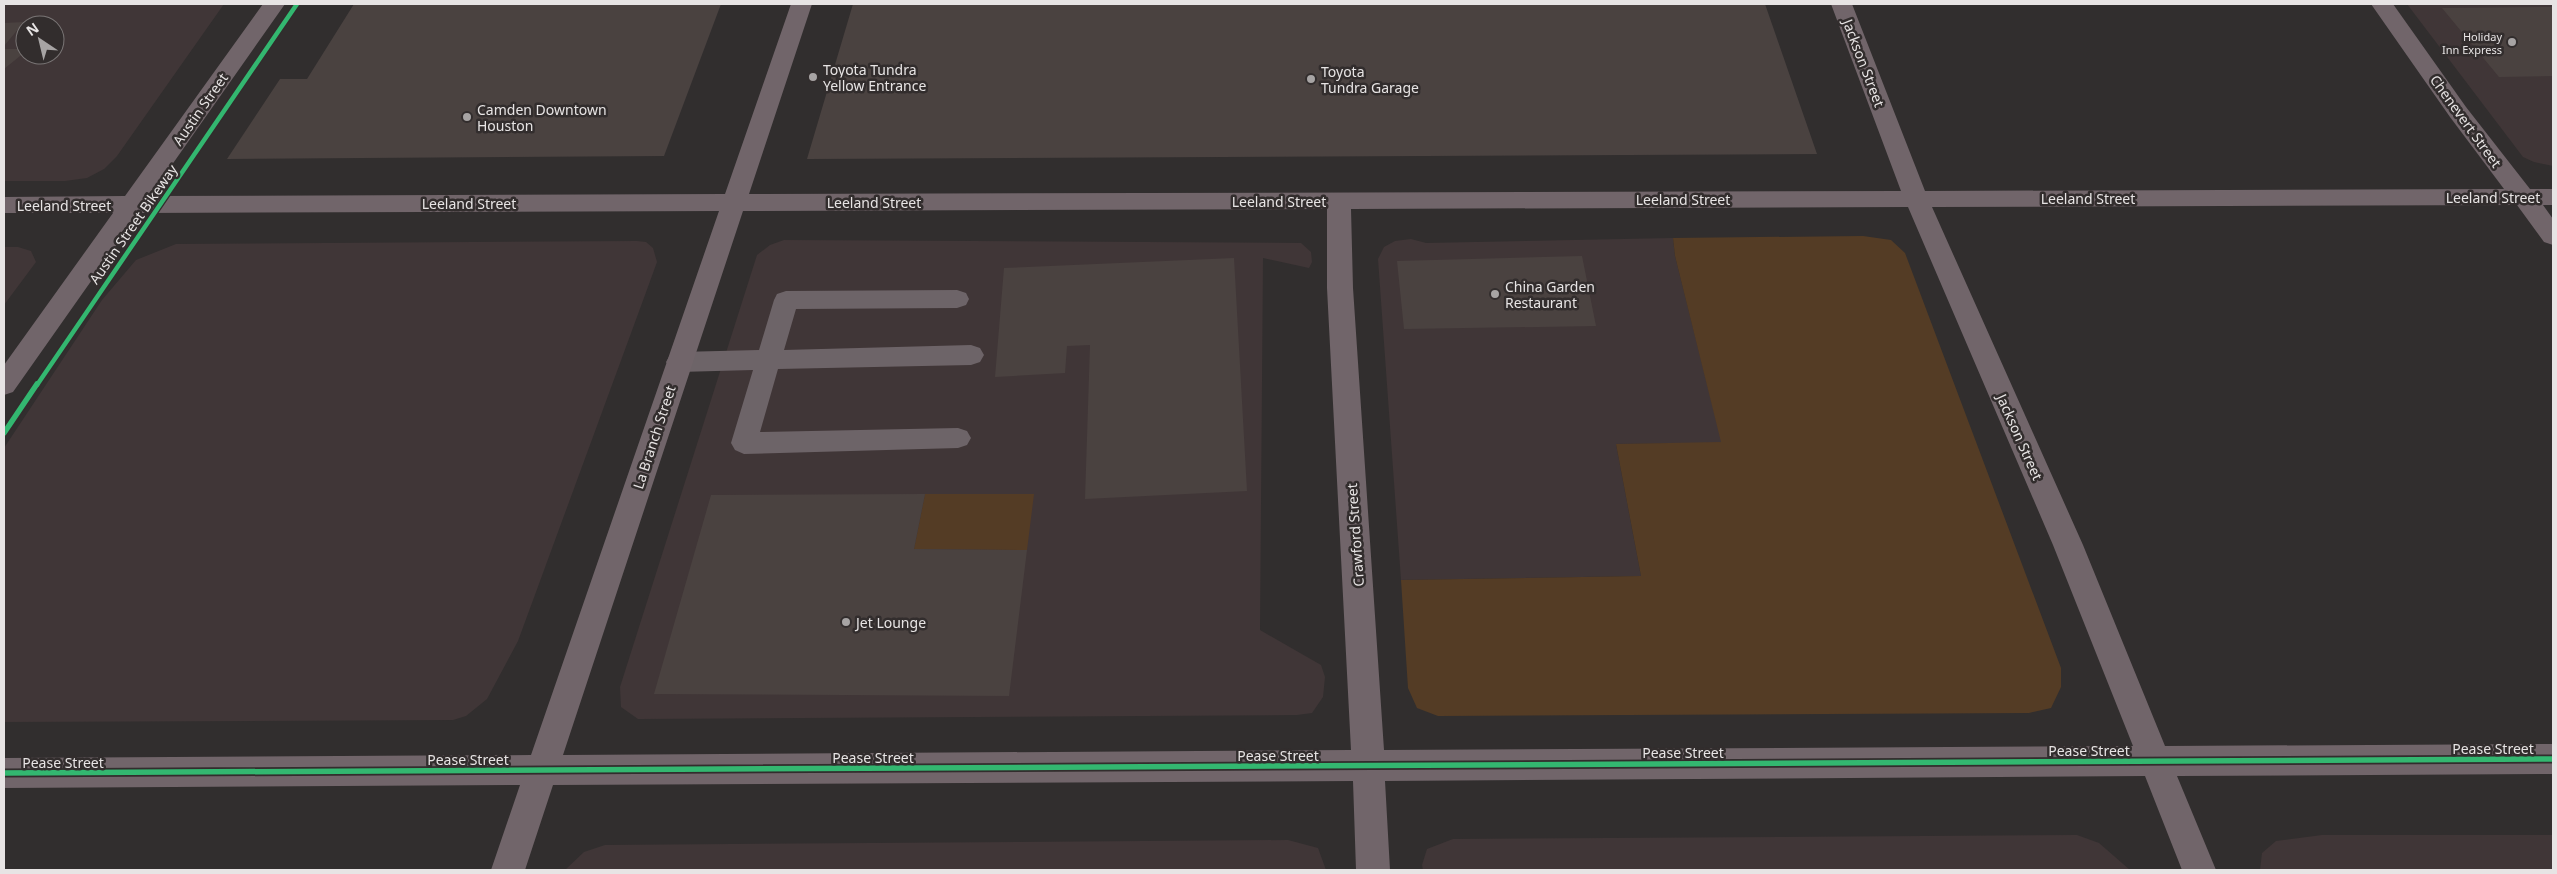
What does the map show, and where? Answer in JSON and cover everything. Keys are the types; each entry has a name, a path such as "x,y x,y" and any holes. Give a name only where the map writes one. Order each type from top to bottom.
{"street":[{"name":"Austin Street","path":"4,385 274,4"},
{"name":"La Branch Street","path":"508,870 801,4"},
{"name":"Jackson Street","path":"1841,4 1916,198 2068,545 2199,870"},
{"name":"Chenevert Street","path":"2382,4 2408,38 2458,112 2553,236"},
{"name":"Leeland Street","path":"4,205 2553,197"},
{"name":"Crawford Street","path":"1339,200 1340,288 1370,766 1373,870"},
{"name":"Pease Street","path":"4,773 2553,759"}],"lane":[{"path":"957,299 786,300 744,443 958,438"},
{"path":"679,362 971,355"}],"shaded area":[{"path":"4,4 224,4 117,156 104,169 87,178 65,181 4,181"},
{"path":"2407,4 2553,4 2553,166 2534,162 2523,157"},
{"path":"1863,236 1891,240 1905,253 2061,668 2061,687 2051,708 2029,713 1438,716 1417,708 1408,688 1401,580 1641,576 1616,444 1721,442 1675,256 1673,238"},
{"path":"1673,238 1675,256 1722,443 1616,444 1641,576 1401,580 1378,259 1384,247 1395,241 1411,239 1426,243"},
{"path":"784,240 1301,243 1311,252 1312,262 1309,268 1263,258 1260,630 1321,665 1325,677 1323,697 1312,713 1297,715 638,719 621,707 620,687 757,255 770,245"},
{"path":"646,242 653,248 657,262 518,641 487,699 466,716 453,720 4,722 4,448 102,300 136,260 176,244"},
{"path":"4,247 18,247 31,251 36,262 4,305"},
{"path":"925,494 1034,494 1027,550 914,549"},
{"path":"2077,835 2099,843 2130,870 1423,870 1422,865 1427,849 1453,839"},
{"path":"2322,835 2553,835 2553,870 2260,870 2262,853 2276,841"},
{"path":"1288,840 1318,848 1326,870 565,870 584,852 605,845"}],"building":[{"name":"Camden Downtown Houston","path":"354,4 721,4 664,156 227,159 280,79 307,79"},
{"name":"Toyota Tundra Garage","path":"853,4 1765,4 1817,154 807,159"},
{"name":"Holiday Inn Express","path":"2553,7 2553,76 2499,77 2442,8"},
{"path":"15,22 15,33 4,46 4,23"},
{"path":"4,49 15,49 15,60 4,69"},
{"name":"China Garden Restaurant","path":"1582,256 1596,326 1404,329 1397,261"},
{"path":"1234,258 1247,491 1085,499 1090,345 1067,346 1065,373 995,377 1004,268"},
{"name":"Jet Lounge","path":"925,494 914,549 1027,550 1009,696 654,694 711,495"}],"cycle path":[{"name":"Austin Street Bikeway","path":"4,433 297,4"},
{"path":"4,773 2553,759"}],"place":[{"name":"Holiday Inn Express","path":"2512,42"},
{"name":"Toyota Tundra Yellow Entrance","path":"813,77"},
{"name":"Toyota Tundra Garage","path":"1311,79"},
{"name":"Camden Downtown Houston","path":"467,117"},
{"name":"China Garden Restaurant","path":"1495,294"},
{"name":"Jet Lounge","path":"846,622"}]}
